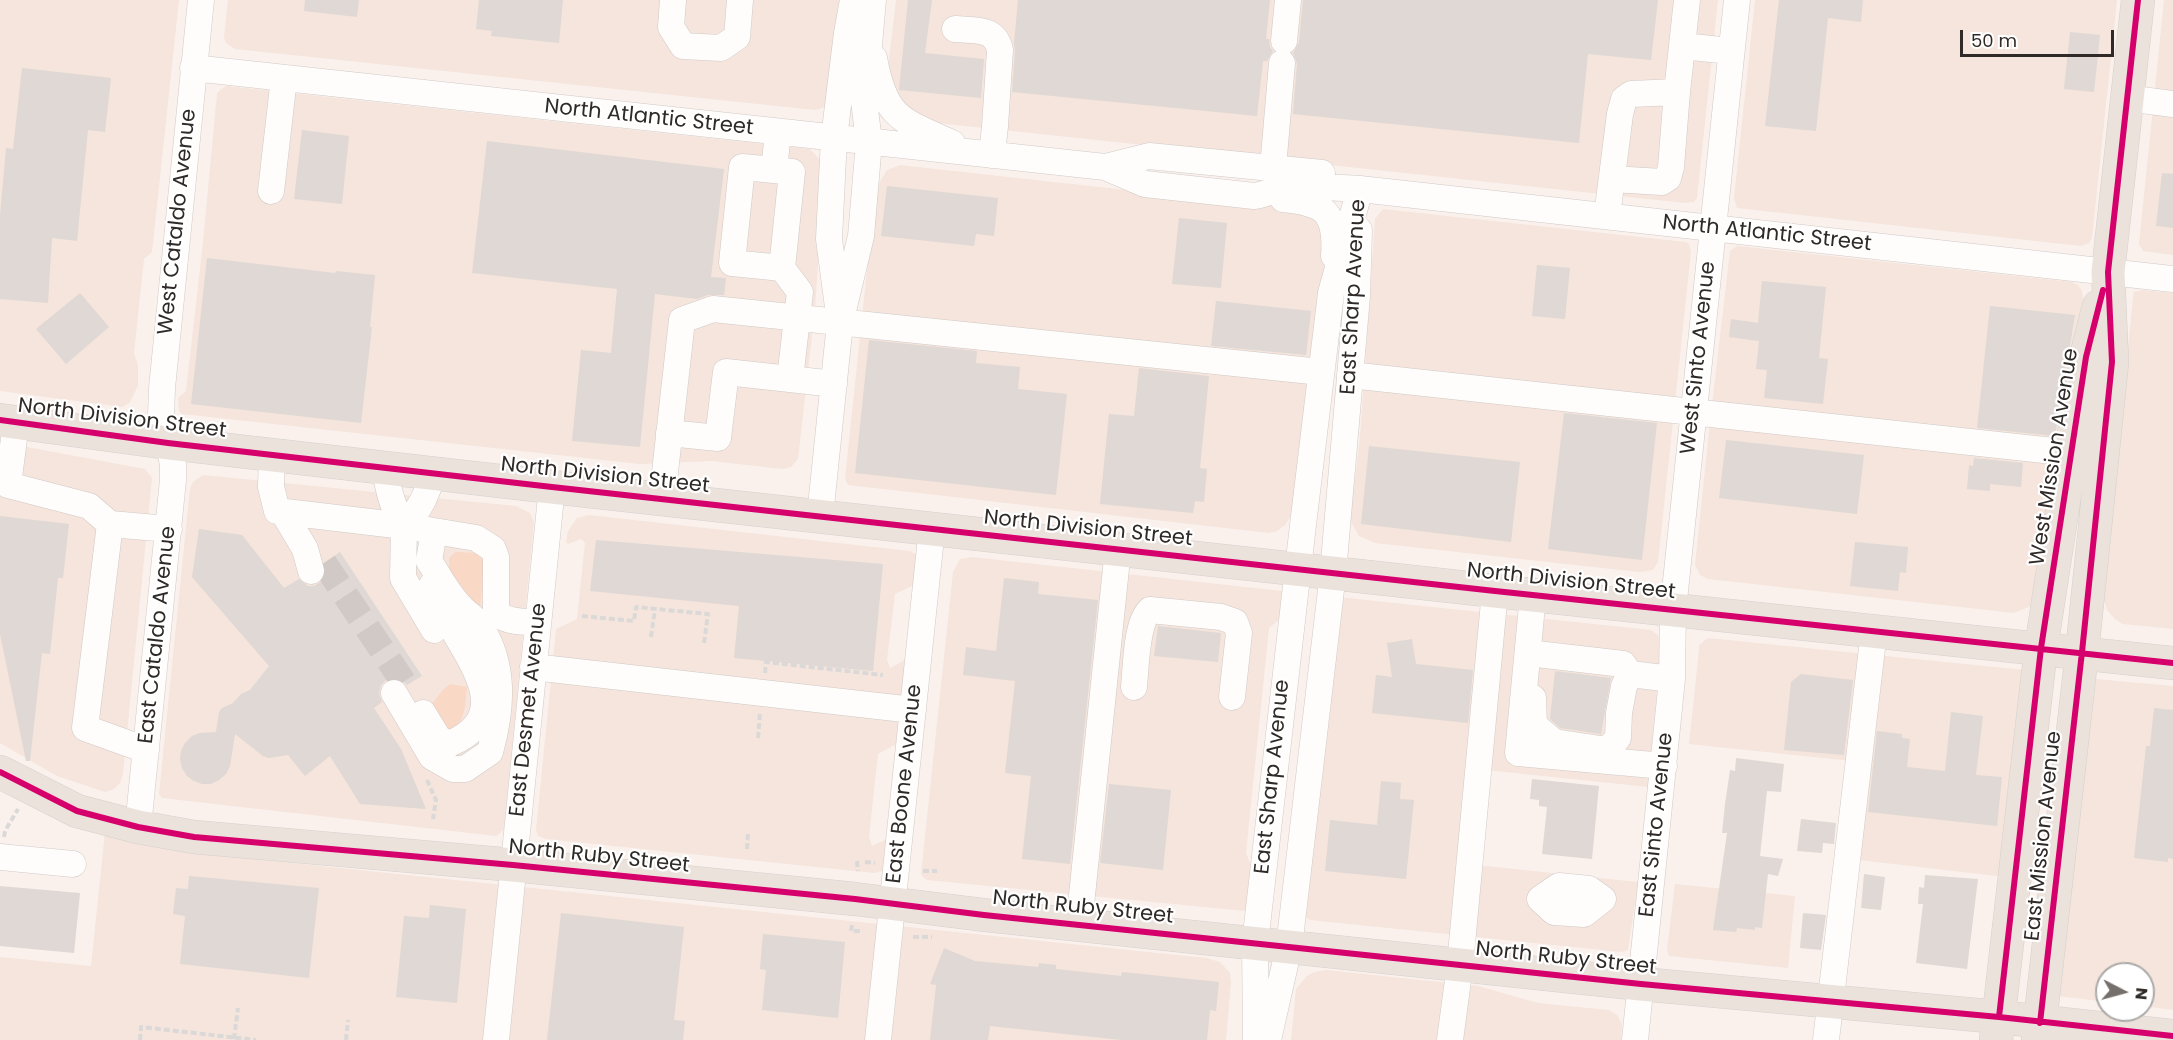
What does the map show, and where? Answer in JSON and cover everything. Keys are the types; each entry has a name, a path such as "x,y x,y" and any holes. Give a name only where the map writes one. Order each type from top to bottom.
{"main road":[{"name":"West Mission Avenue","path":"2041,648 2086,357 2108,272 2138,0"},
{"name":"West Mission Avenue","path":"2082,652 2112,362 2108,272"},
{"name":"North Division Street","path":"8,422 168,443 552,487 2173,663"},
{"name":"East Mission Avenue","path":"1998,1028 2041,648"},
{"name":"East Mission Avenue","path":"2039,1031 2082,652"},
{"name":"North Ruby Street","path":"7,788 77,811 138,827 204,838 513,865 893,903 1641,984 1831,1001 1998,1028 2173,1036"}],"street":[{"name":"West Cataldo Avenue","path":"168,443 161,415 162,388 201,0"},
{"path":"673,0 670,27 684,45 721,48 737,37 740,0"},
{"path":"840,323 829,239 834,138 853,0"},
{"path":"820,516 840,323 861,236 869,142 864,101 873,0"},
{"path":"1273,168 1288,0"},
{"path":"1612,179 1662,182 1668,178 1671,167 1687,0"},
{"name":"West Sinto Avenue","path":"1673,609 1737,0"},
{"path":"869,33 878,82 888,106 902,119 983,154 999,60 997,39 991,34 955,29"},
{"path":"1682,46 1731,51"},
{"name":"North Atlantic Street","path":"193,68 1105,167 1145,184 1254,196 1264,195 1281,188 1360,189 2173,279"},
{"path":"271,191 284,78"},
{"path":"1607,216 1620,114 1624,99 1631,94 1677,92"},
{"path":"2127,98 2173,104"},
{"path":"774,170 778,132"},
{"name":"North Atlantic Street","path":"1105,167 1149,156 1323,174 1340,178 1360,189"},
{"path":"782,268 732,263 742,167 792,172 782,268 800,292 790,379"},
{"name":"East Sharp Avenue","path":"1256,1040 1255,943 1297,568 1331,293 1360,189"},
{"name":"East Sharp Avenue","path":"1268,1040 1289,946 1333,573 1357,296 1360,189"},
{"path":"1254,196 1317,205 1328,215 1334,226 1331,293"},
{"path":"662,499 682,320 713,309 1322,372"},
{"path":"669,433 718,438 726,372 834,384"},
{"path":"1350,375 2072,453"},
{"path":"8,422 5,469 8,485 89,506 110,524 168,529"},
{"name":"East Cataldo Avenue","path":"138,827 168,529 173,464 168,443"},
{"path":"272,454 272,489 276,508 283,512 404,525 476,538 493,549 496,557 496,612 500,617 507,619 538,623"},
{"path":"385,468 389,494 395,512 404,525 403,578 476,667 501,690 498,724 490,752 465,769 453,769 432,757 400,690 439,739 449,744 465,737 483,714 485,692 476,667 434,597 429,561 434,531"},
{"path":"404,525 416,514 425,498 434,473"},
{"name":"East Desmet Avenue","path":"496,1040 552,487"},
{"path":"283,512 313,561"},
{"path":"110,524 85,728 146,750"},
{"name":"East Boone Avenue","path":"878,1040 932,528"},
{"path":"1079,924 1118,549"},
{"path":"429,561 460,606 477,621 489,643 476,667"},
{"path":"1450,1039 1460,965 1495,591"},
{"path":"1533,595 1518,753 1664,766"},
{"name":"East Sinto Avenue","path":"1635,1040 1672,679 1673,609"},
{"path":"1134,687 1144,615 1150,610 1173,612 1221,617 1235,622 1239,633 1232,697"},
{"path":"1827,1040 1874,631"},
{"path":"1528,653 1623,664 1630,674 1672,679"},
{"path":"1528,653 1534,684 1532,712 1534,725 1554,742 1566,745 1607,750 1614,744 1618,738 1624,686 1630,674"},
{"path":"533,667 913,710"},
{"path":"490,752 524,762"},
{"path":"2,848 73,864"}],"path":[{"path":"582,616 634,621 636,607 708,614 704,643"},
{"path":"651,637 655,609"},
{"path":"766,662 883,675"},
{"path":"2,848 7,788"},
{"path":"747,849 748,833"},
{"path":"857,861 858,871"},
{"path":"923,871 936,871"},
{"path":"850,931 863,931"},
{"path":"913,937 933,937"},
{"path":"234,1039 238,1008"},
{"path":"346,1040 348,1020"},
{"path":"140,1040 141,1027 256,1040"}],"shaded area":[{"path":"0,0 179,0 152,252 144,259 134,353 138,366 138,386 130,402 122,407 0,391"},
{"path":"228,0 847,0 826,107 815,110 235,49 226,43 224,38"},
{"path":"896,0 1718,0 1697,198 1694,202 1685,203 928,122 900,106 888,68"},
{"path":"1755,0 2117,0 2092,238 2089,243 2081,246 1737,208 1734,198"},
{"path":"2164,0 2173,0 2173,255 2143,251 2139,244"},
{"path":"226,86 810,149 822,162 824,175 815,309 798,459 791,467 782,469 712,461 640,464 182,414 179,411 178,398 186,391 217,94"},
{"path":"900,165 1307,210 1317,214 1328,236 1294,511 1285,525 1269,533 848,485 845,479 875,195 887,170"},
{"path":"1383,209 1689,244 1691,252 1658,562 1653,570 1639,572 1375,543 1359,536 1351,522 1351,513 1360,437 1375,219"},
{"path":"1737,246 2072,282 2078,285 2083,298 2061,459 2037,598 2029,607 2014,613 1708,579 1700,575 1695,565 1710,422 1730,251"},
{"path":"2142,290 2173,293 2173,629 2123,624 2107,610 2104,600 2133,297 2134,292"},
{"path":"0,442 145,469 152,478 123,774 120,783 114,789 105,792 57,776 0,743"},
{"path":"203,475 516,506 530,513 534,522 504,829 499,834 496,836 162,798 159,794 190,488 193,482"},
{"path":"589,515 910,551 917,555 914,585 895,594 887,660 890,668 905,660 898,743 878,754 869,837 872,846 887,839 883,871 874,873 546,839 538,836 536,830 556,629 577,619 585,543 581,539 568,544 566,542 568,531 577,518"},
{"path":"456,552 476,553 482,559 484,565 480,609 486,624 449,570 449,558"},
{"path":"972,557 1282,591 1282,617 1269,628 1246,853 1252,868 1245,911 927,880 923,877 921,874 953,572 960,559"},
{"path":"1343,599 1651,630 1658,635 1661,646 1648,787 1486,770 1476,865 1638,882 1628,950 1622,952 1310,920 1305,917"},
{"path":"1708,638 2024,670 2006,877 1841,858 1851,761 1689,744 1699,645"},
{"path":"2096,679 2173,686 2173,1010 2155,1008 2155,962 2095,962 2095,1001 2058,996"},
{"path":"450,684 467,687 460,723 451,733 429,707"},
{"path":"105,832 215,855 1206,958 1220,962 1230,973 1226,1040 0,1040 0,957 91,966"},
{"path":"1675,884 1795,896 1788,968 1669,956 1667,950"},
{"path":"1326,970 1478,986 1538,1003 1609,1010 1617,1015 1622,1024 1621,1040 1291,1040 1296,989 1307,976"}],"building":[{"path":"305,0 359,0 357,17 304,11"},
{"path":"479,0 563,0 559,43 491,36 492,31 476,29"},
{"path":"908,0 932,0 925,53 984,59 981,98 899,90"},
{"path":"1018,0 1270,0 1266,39 1269,39 1273,51 1267,61 1263,61 1257,116 1012,92"},
{"path":"1303,0 1658,0 1651,60 1588,54 1579,143 1293,114 1297,64 1293,53 1299,42"},
{"path":"1779,0 1863,0 1861,22 1828,18 1816,131 1765,126"},
{"path":"2070,32 2100,35 2094,92 2064,89"},
{"path":"22,68 111,78 105,132 88,130 77,241 52,238 48,303 0,299 0,216 6,148 13,149"},
{"path":"302,130 349,136 342,204 294,199"},
{"path":"487,141 724,169 711,277 726,278 724,295 708,295 697,299 655,294 640,447 572,441 581,350 611,353 617,289 472,273"},
{"path":"2162,173 2173,174 2173,228 2156,226"},
{"path":"887,186 998,198 994,236 976,234 974,246 881,236"},
{"path":"1179,218 1227,223 1221,288 1172,284"},
{"path":"207,258 335,273 336,271 375,275 370,327 372,327 361,423 191,404"},
{"path":"1537,265 1570,268 1565,319 1532,316"},
{"path":"1762,281 1826,287 1819,358 1828,359 1823,404 1764,398 1767,370 1756,369 1759,341 1729,337 1731,319 1758,323"},
{"path":"80,293 109,327 66,364 36,329"},
{"path":"1216,301 1311,311 1306,355 1211,346"},
{"path":"1990,306 2075,315 2055,436 1977,428"},
{"path":"869,340 977,351 976,363 1020,367 1018,389 1067,394 1056,495 855,473"},
{"path":"1139,368 1209,376 1200,468 1207,469 1204,502 1195,501 1193,513 1100,504 1109,414 1134,416"},
{"path":"1564,413 1657,423 1642,560 1548,549"},
{"path":"1726,440 1864,455 1857,514 1719,498"},
{"path":"1369,446 1520,462 1511,542 1361,524"},
{"path":"1974,458 2023,463 2021,487 1990,484 1990,491 1967,489 1969,465 1973,466"},
{"path":"0,516 69,524 63,578 58,578 50,654 42,653 30,761 26,761 0,634"},
{"path":"199,529 242,535 284,588 299,579 308,586 321,582 326,574 324,563 340,552 422,676 407,685 402,680 394,678 386,680 381,685 379,693 382,702 374,708 401,749 426,809 360,804 330,756 305,776 288,755 269,758 263,756 235,734 230,766 226,774 211,784 202,784 187,776 180,759 185,743 192,736 200,733 216,732 219,712 222,708 250,690 269,666 192,577"},
{"path":"596,540 883,564 873,671 734,658 739,606 590,591"},
{"path":"1855,542 1908,547 1906,573 1900,572 1898,591 1850,586"},
{"path":"1004,578 1039,582 1038,594 1098,600 1070,864 1022,859 1031,776 1005,773 1015,681 963,675 966,647 996,651"},
{"path":"1158,626 1221,633 1218,662 1154,656"},
{"path":"1412,639 1416,664 1473,670 1468,723 1372,713 1376,675 1392,677 1387,643"},
{"path":"1555,671 1611,678 1601,734 1560,728 1550,719"},
{"path":"1801,674 1853,680 1844,755 1784,750 1791,682"},
{"path":"2154,708 2173,710 2173,859 2168,858 2168,862 2134,858 2146,746 2150,746"},
{"path":"1951,712 1983,716 1976,775 2002,777 1997,826 1868,812 1877,731 1902,734 1902,738 1910,739 1907,767 1945,771"},
{"path":"1736,758 1784,764 1781,792 1767,791 1760,856 1783,859 1778,876 1768,874 1762,928 1755,927 1755,930 1737,928 1736,932 1713,930 1727,833 1722,833 1725,804 1730,770 1735,771"},
{"path":"1532,779 1599,786 1592,859 1542,854 1547,807 1539,806 1539,800 1530,799"},
{"path":"1381,781 1401,783 1400,799 1414,800 1406,879 1325,871 1330,820 1377,825"},
{"path":"1109,784 1171,790 1163,870 1100,863"},
{"path":"1801,819 1836,823 1834,844 1823,843 1822,853 1797,851"},
{"path":"1864,874 1885,877 1881,910 1861,908"},
{"path":"1925,875 1978,879 1967,969 1916,963 1923,904 1918,904 1919,887 1924,888"},
{"path":"189,876 319,888 309,978 180,964 185,916 173,914 176,888 188,889"},
{"path":"0,886 80,893 74,953 0,946"},
{"path":"430,905 466,909 457,1003 396,997 404,916 429,918"},
{"path":"561,913 684,927 674,1020 685,1021 683,1040 547,1040"},
{"path":"1803,913 1826,915 1821,950 1800,948"},
{"path":"763,934 845,942 838,1018 762,1010 766,970 760,969"},
{"path":"944,948 975,961 1038,967 1039,963 1056,965 1056,969 1121,976 1122,972 1219,982 1216,1011 1210,1010 1207,1040 1121,1040 990,1026 988,1040 930,1040 936,985 930,984"}],"tunnel":[{"path":"324,563 406,686"}],"cycle path":[{"path":"2040,1023 2112,362 2108,272 2138,0"},
{"path":"1999,1017 2041,648 2086,357 2103,290"},
{"path":"0,420 168,443 552,487 2173,663"},
{"path":"0,772 77,811 138,827 194,837 513,865 855,899 984,915 1641,984 1999,1017 2173,1036"}]}
